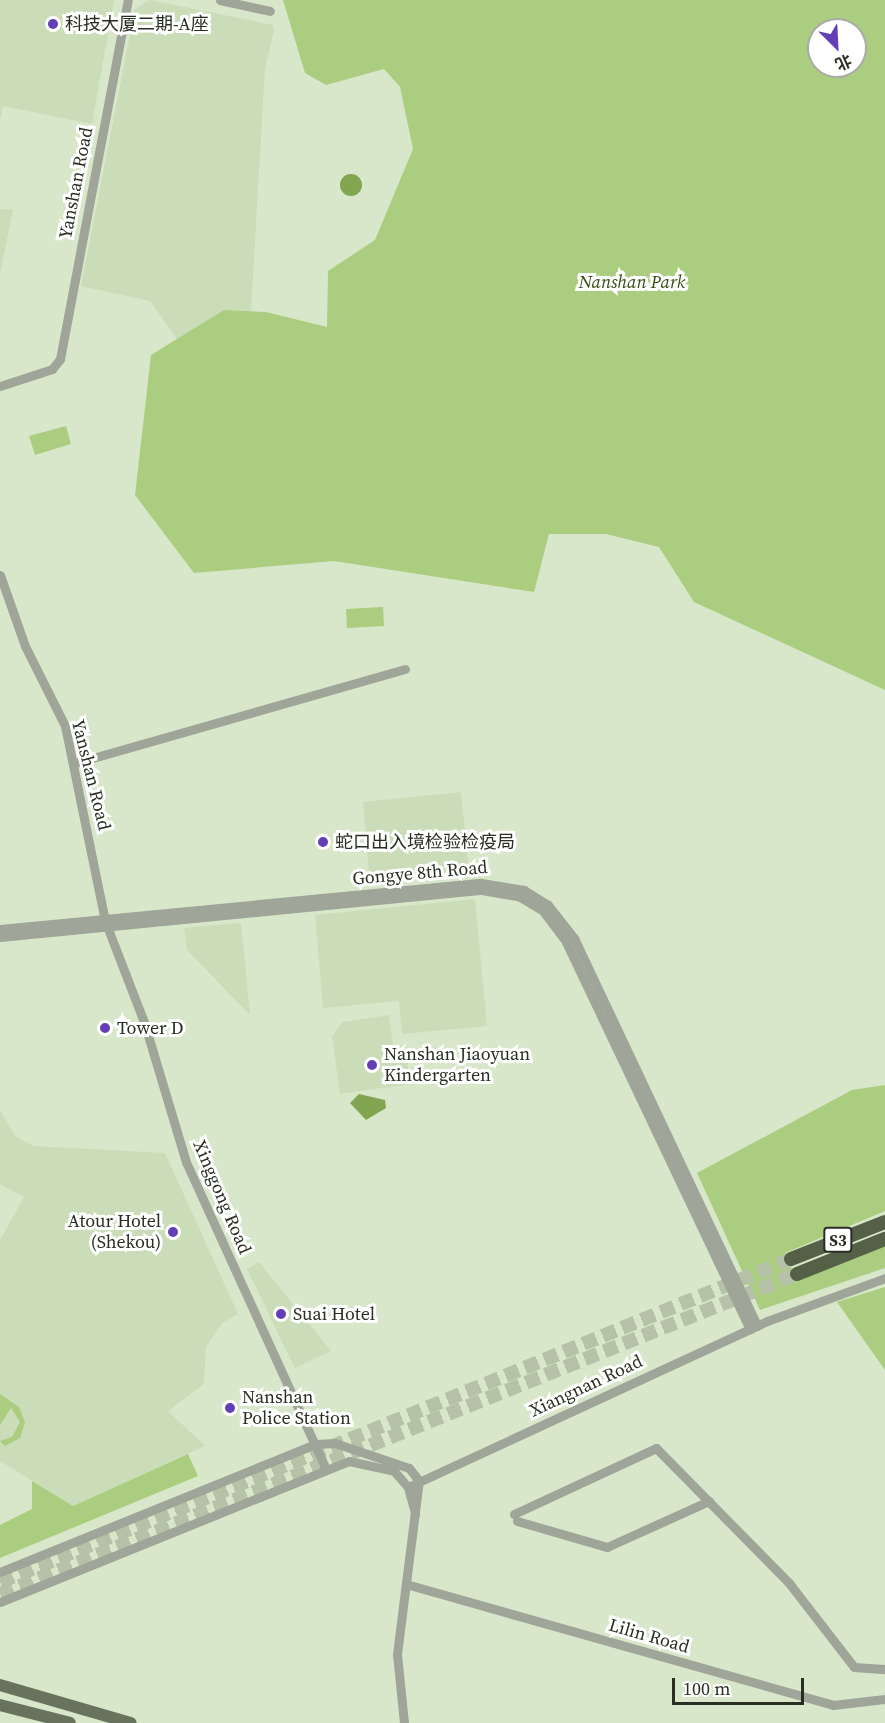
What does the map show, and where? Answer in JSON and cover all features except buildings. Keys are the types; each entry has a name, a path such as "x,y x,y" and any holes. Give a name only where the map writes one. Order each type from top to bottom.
{"highway":[{"name":"S3","path":"791,1259 885,1222"},
{"name":"S3","path":"797,1274 885,1239"}],"main road":[{"path":"0,1685 131,1723"},
{"path":"0,1705 70,1723"}],"street":[{"name":"Yanshan Road","path":"0,386 52,369 60,359 128,0"},
{"path":"220,0 270,11"},
{"name":"Yanshan Road","path":"0,575 25,646 65,726 75,763 106,924"},
{"path":"75,763 405,669"},
{"name":"Gongye 8th Road","path":"0,937 106,924 482,890 511,893 533,903 566,942 754,1327"},
{"name":"Gongye 8th Road","path":"0,928 106,924"},
{"name":"Xinggong Road","path":"106,924 144,1022 186,1162 326,1469"},
{"name":"Xiangnan Road","path":"408,1487 767,1321 885,1278"},
{"path":"0,1572 316,1444 335,1443 409,1468 419,1481 397,1665 404,1723"},
{"path":"708,1501 607,1547 516,1518 656,1448 789,1583 854,1667 885,1668"},
{"path":"0,1602 326,1469 370,1461 394,1471 408,1487 415,1514"},
{"name":"Lilin Road","path":"406,1584 833,1705 885,1700"}],"shaded area":[{"path":"0,0 114,0 92,124 3,106 0,120"},
{"path":"150,0 273,25 274,31 265,68 251,311 224,310 177,339 150,301 81,286 135,9"},
{"path":"351,174 359,177 362,185 359,193 351,196 343,193 340,185 343,177"},
{"path":"0,209 13,210 0,273"},
{"path":"461,792 469,873 370,883 363,802"},
{"path":"475,899 487,1026 402,1034 399,1001 323,1008 315,915"},
{"path":"241,923 250,1015 187,950 184,928"},
{"name":"Nanshan Jiaoyuan Kindergarten","path":"389,1015 393,1046 405,1045 410,1084 340,1094 332,1036 343,1022"},
{"path":"359,1094 385,1100 386,1108 366,1120 350,1103"},
{"path":"0,1110 15,1136 33,1146 165,1153 238,1314 222,1323 206,1347 204,1384 168,1411 205,1446 73,1506 0,1461 0,1240 24,1197 0,1184"},
{"path":"259,1262 331,1351 295,1368 247,1269"}],"green space":[{"name":"Nanshan Park","path":"283,0 885,0 885,690 694,602 659,547 606,534 549,534 534,592 334,561 194,573 135,495 151,355 224,310 266,312 327,327 328,271 375,240 413,149 400,87 384,69 326,85 305,73"},
{"path":"66,426 71,444 35,455 29,436"},
{"path":"383,607 384,626 347,628 346,609"},
{"path":"885,1085 885,1211 785,1253 797,1281 885,1246 885,1268 760,1310 697,1173 852,1090"},
{"path":"885,1287 885,1370 837,1302"},
{"path":"0,1394 19,1407 25,1422 20,1438 5,1446 0,1441 12,1437 20,1422 11,1408 0,1425"},
{"path":"188,1454 198,1476 0,1558 0,1525 32,1509 32,1481 73,1506"}],"tunnel":[{"path":"0,1582 791,1259"},
{"path":"0,1594 797,1274"}],"place":[{"name":"科技大厦二期-A座","path":"53,24"},
{"name":"蛇口出入境检验检疫局","path":"323,842"},
{"name":"Tower D","path":"105,1028"},
{"name":"Nanshan Jiaoyuan Kindergarten","path":"372,1065"},
{"name":"Atour Hotel (Shekou)","path":"173,1232"},
{"name":"Suai Hotel","path":"281,1314"},
{"name":"Nanshan Police Station","path":"230,1408"}]}
